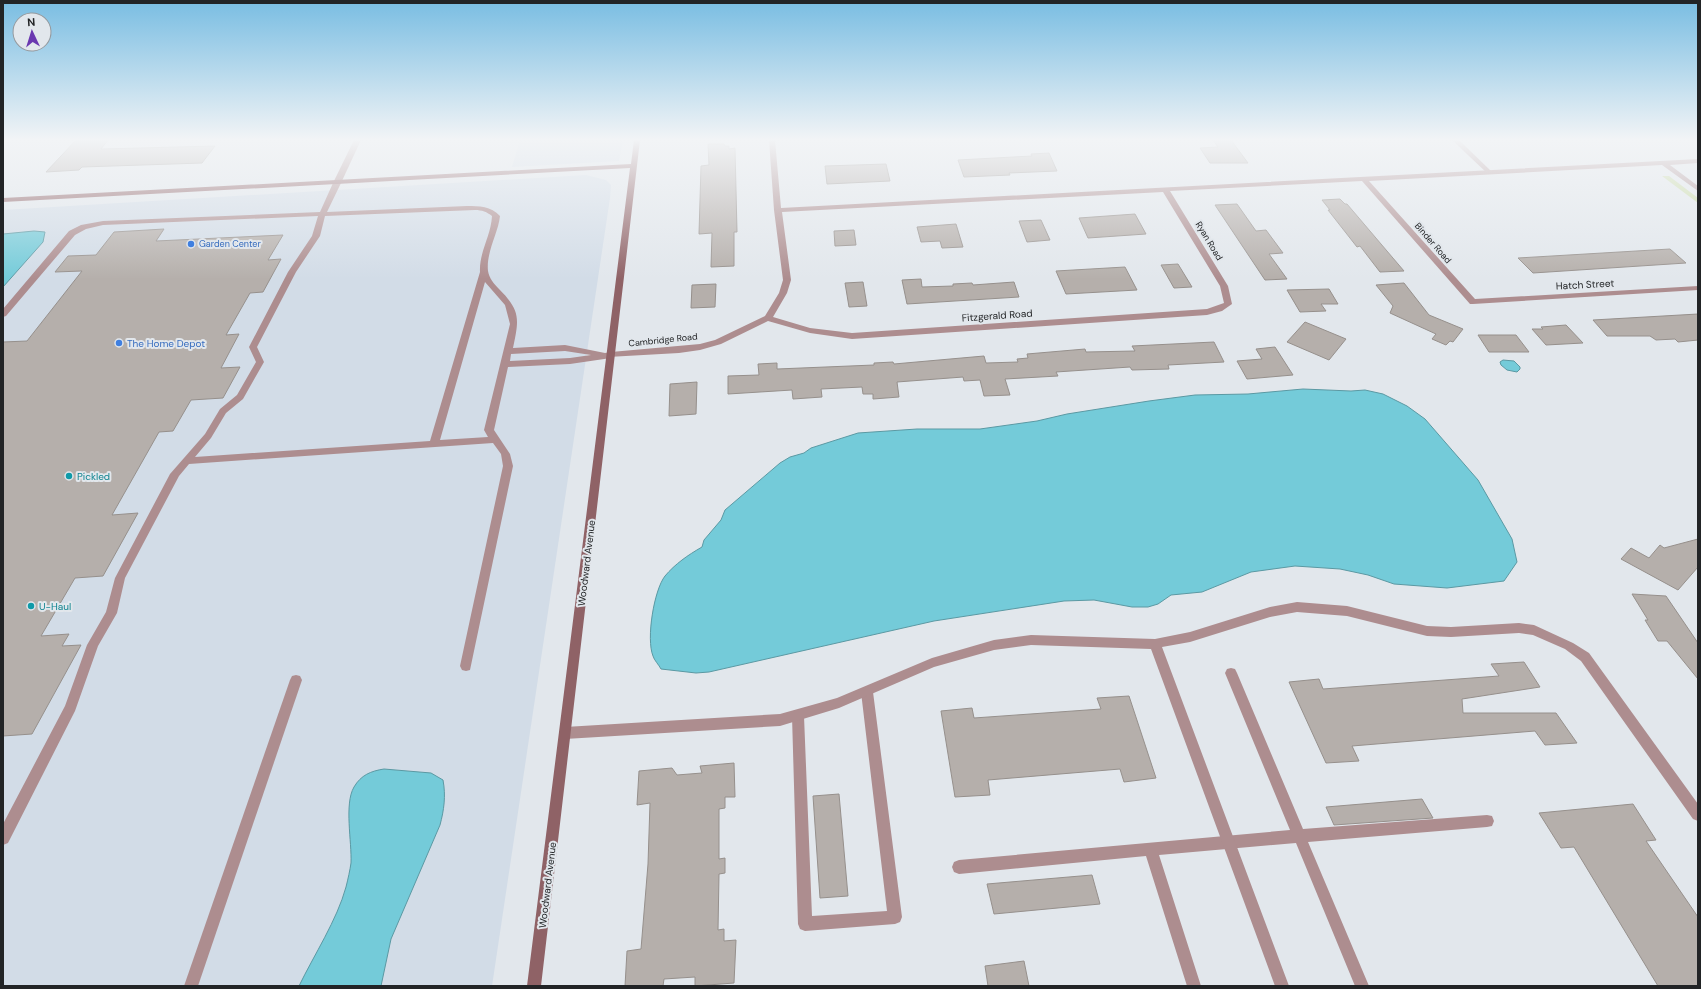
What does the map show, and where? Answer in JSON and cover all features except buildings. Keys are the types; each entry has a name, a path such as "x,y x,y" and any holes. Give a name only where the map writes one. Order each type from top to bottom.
{"main road":[{"path":"3,200 275,186"},
{"name":"Woodward Avenue","path":"534,986 632,186"}],"street":[{"path":"3,838 71,707 93,645 111,613 120,578 176,474 208,436 223,411 240,397 260,362 253,347 292,272 316,236 322,214 335,186"},
{"path":"768,318 783,293 787,280 776,186"},
{"path":"778,210 1235,186"},
{"name":"Binder Road","path":"1370,186 1473,302"},
{"name":"Ryan Road","path":"1166,190 1224,286 1228,304"},
{"path":"3,314 72,233 84,227 103,223 483,208 492,211 496,216 496,224 484,260 484,272 434,444"},
{"path":"466,666 508,466 508,456 503,448 493,440 489,430 514,324 510,308 484,272"},
{"name":"Hatch Street","path":"1473,302 1698,288"},
{"name":"Fitzgerald Road","path":"768,318 789,326 827,334 852,336 1207,312 1219,309 1228,304"},
{"name":"Cambridge Road","path":"611,355 700,347 718,342 768,318"},
{"path":"507,351 565,348 611,355"},
{"path":"504,364 570,361 611,355"},
{"path":"186,461 493,440"},
{"path":"565,733 780,720 839,703 932,663 994,644 1031,640 1155,644 1190,636 1270,612 1297,607 1347,611 1427,631 1451,632 1519,628 1534,630 1564,643 1585,657 1603,680 1698,815"},
{"path":"1155,644 1282,986"},
{"path":"1231,673 1362,986"},
{"path":"191,986 296,680"},
{"path":"798,716 805,924 895,917 867,692"},
{"path":"959,868 1229,842 1487,821"},
{"path":"1151,850 1194,986"}],"shaded area":[{"path":"400,186 611,186 492,986 3,986 3,210"}],"green space":[{"path":"1676,186 1682,186 1698,198 1698,203"}],"water":[{"path":"34,231 45,232 43,242 3,287 3,234"},
{"path":"1503,360 1514,361 1520,369 1517,372 1507,370 1501,365 1500,362"},
{"path":"1303,389 1351,391 1365,390 1383,394 1407,406 1425,419 1478,480 1512,539 1517,562 1504,581 1447,588 1394,584 1368,575 1340,569 1295,566 1251,572 1202,592 1171,595 1158,604 1148,607 1132,607 1094,600 1064,601 934,621 709,672 696,673 661,669 654,658 650,638 652,615 661,583 665,576 682,560 702,547 704,540 721,520 725,510 780,463 790,457 804,453 811,448 858,433 917,429 980,429 1037,421 1067,414 1149,401 1195,395 1248,394"},
{"path":"384,769 431,773 443,780 444,797 440,825 391,939 381,986 299,986 331,925 346,887 351,863 349,803 351,794 360,779 371,772"}],"place":[{"name":"Garden Center","path":"191,244"},
{"name":"The Home Depot","path":"119,343"},
{"name":"Pickled","path":"69,476"},
{"name":"U-Haul","path":"31,606"}]}
